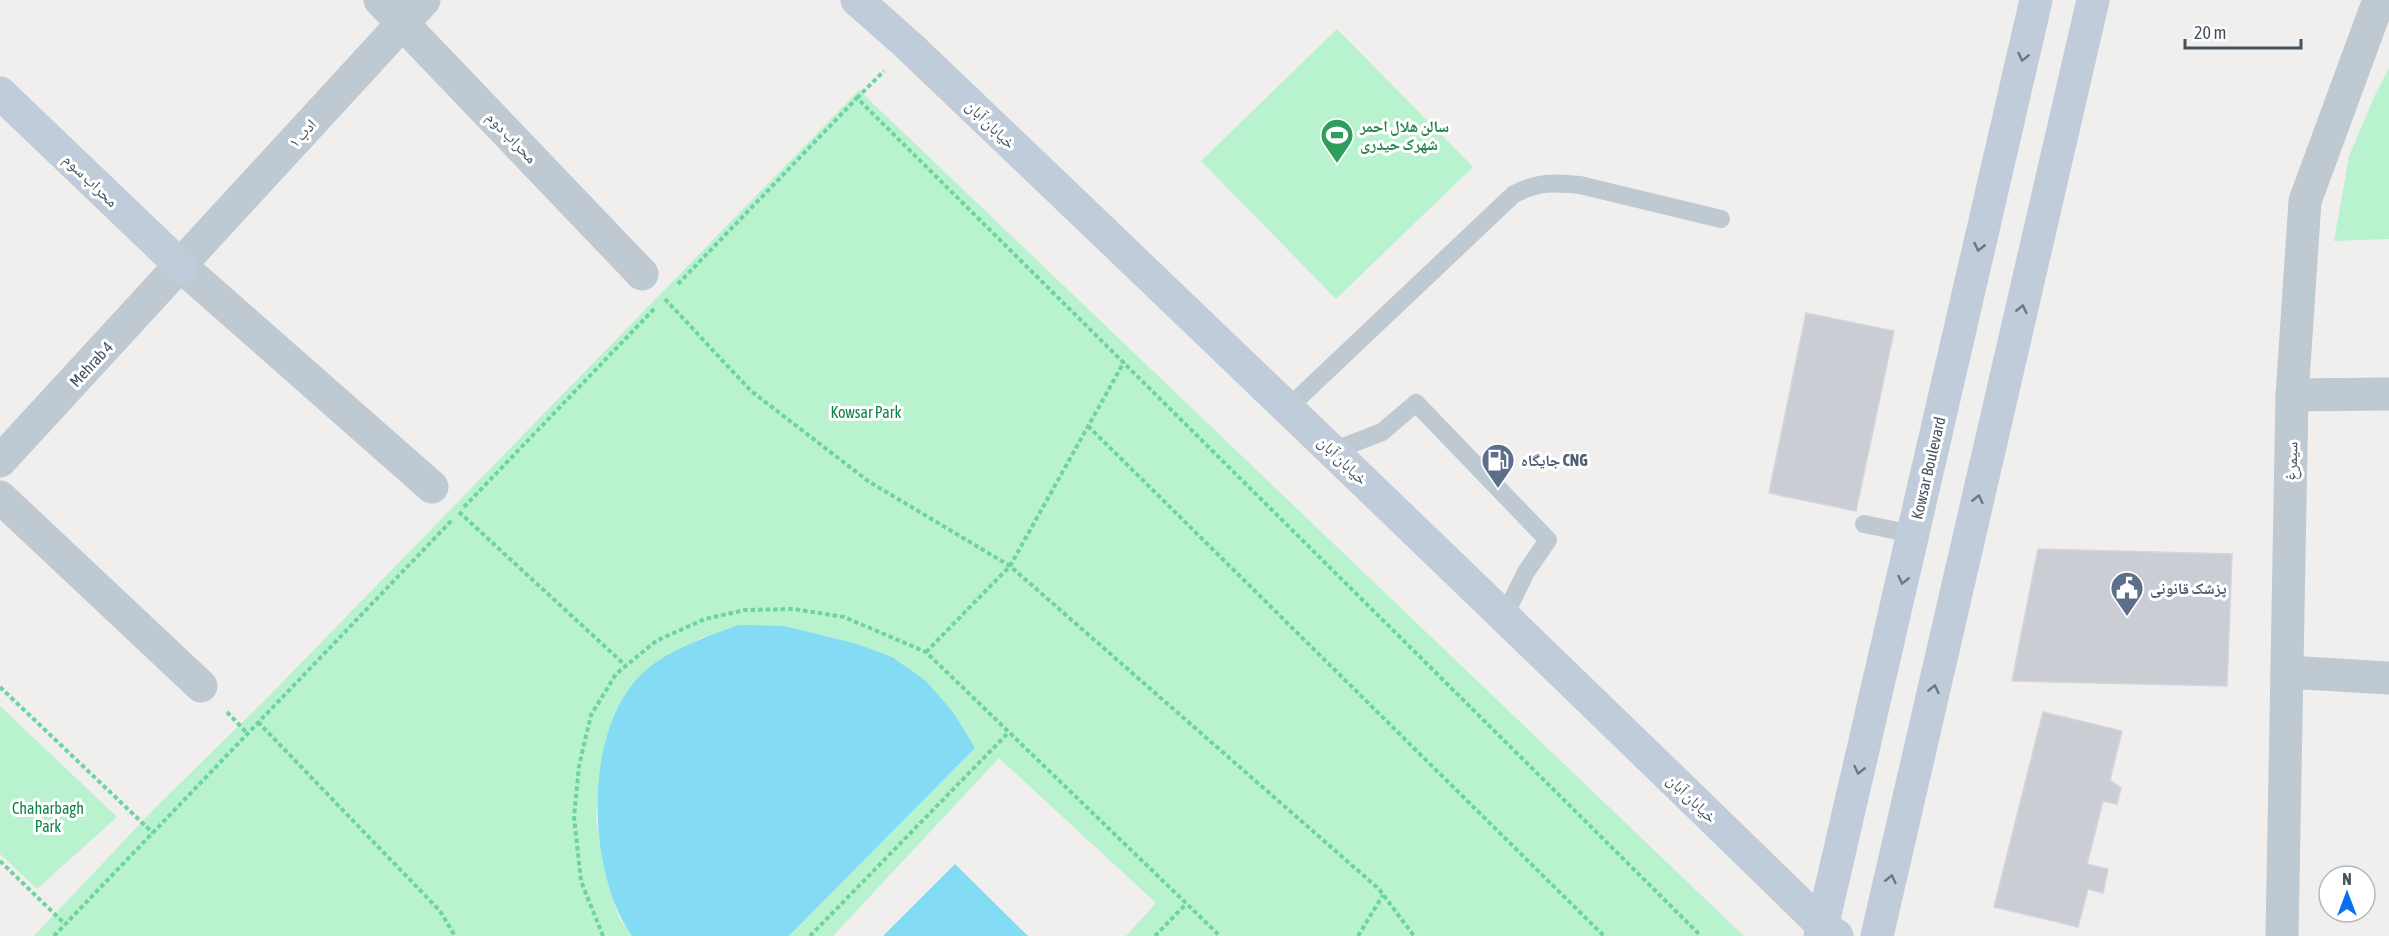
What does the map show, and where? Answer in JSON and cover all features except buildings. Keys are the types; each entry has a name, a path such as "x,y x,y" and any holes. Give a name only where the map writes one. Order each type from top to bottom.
{"main road":[{"name":"خیابان آبان","path":"857,0 909,46 1505,615 1827,933"},
{"name":"Kowsar Boulevard","path":"1827,933 1913,534 2036,0"},
{"path":"1878,936 2093,0"},
{"name":"محراب سوم","path":"0,93 181,266"}],"street":[{"name":"سیمرغ","path":"2282,936 2292,395 2305,201 2379,0"},
{"name":"ادب ۱","path":"181,266 402,7"},
{"name":"محراب دوم","path":"402,7 642,274"},
{"path":"181,266 432,487"},
{"name":"Mehrab 4","path":"0,461 181,266"},
{"path":"2292,395 2389,394"},
{"path":"0,497 201,686"},
{"path":"2287,672 2389,678"}],"lane":[{"path":"1288,407 1514,194 1532,185 1558,183 1580,185 1721,219"},
{"path":"1334,451 1382,432 1416,403 1548,540 1526,572 1505,615"},
{"path":"1864,524 1913,534"}],"path":[{"path":"54,936 856,98 1701,936"},
{"path":"642,274 760,398 868,481 1010,566 1383,895 1414,936"},
{"path":"926,652 1010,566 1124,362"},
{"path":"1088,426 1604,936"},
{"path":"432,487 625,665"},
{"path":"603,936 581,881 574,817 579,766 591,715 616,674 656,641 705,620 745,610 795,609 844,617 926,652 1008,734 1220,936"},
{"path":"0,687 153,833"},
{"path":"258,722 440,911 455,936"},
{"path":"810,936 1008,734"},
{"path":"0,861 66,924"},
{"path":"1358,936 1383,895"},
{"path":"1155,936 1186,904"}],"green space":[{"name":"سالن هلال احمر شهرک حیدری","path":"1337,29 1473,167 1336,299 1201,161"},
{"path":"2389,68 2389,239 2334,241 2349,156"},
{"name":"Kowsar Park","path":"859,90 1744,936 1126,936 1156,903 999,758 833,936 789,936 975,748 854,643 784,626 703,637 645,672 600,775 596,817 604,870 619,918 632,936 34,936 153,810 268,697"},
{"name":"Chaharbagh Park","path":"0,706 117,817 37,889 0,854"}],"water":[{"path":"739,625 784,626 854,643 892,657 926,681 953,712 975,748 789,936 632,936 617,908 606,875 599,838 598,800 601,762 610,727 624,696 645,671 655,663 702,639"},
{"path":"955,864 1028,936 883,936"}],"place":[{"name":"سالن هلال احمر شهرک حیدری","path":"1337,164"},
{"name":"جایگاه CNG","path":"1498,489"},
{"name":"پزشک قانونی","path":"2127,617"}]}
